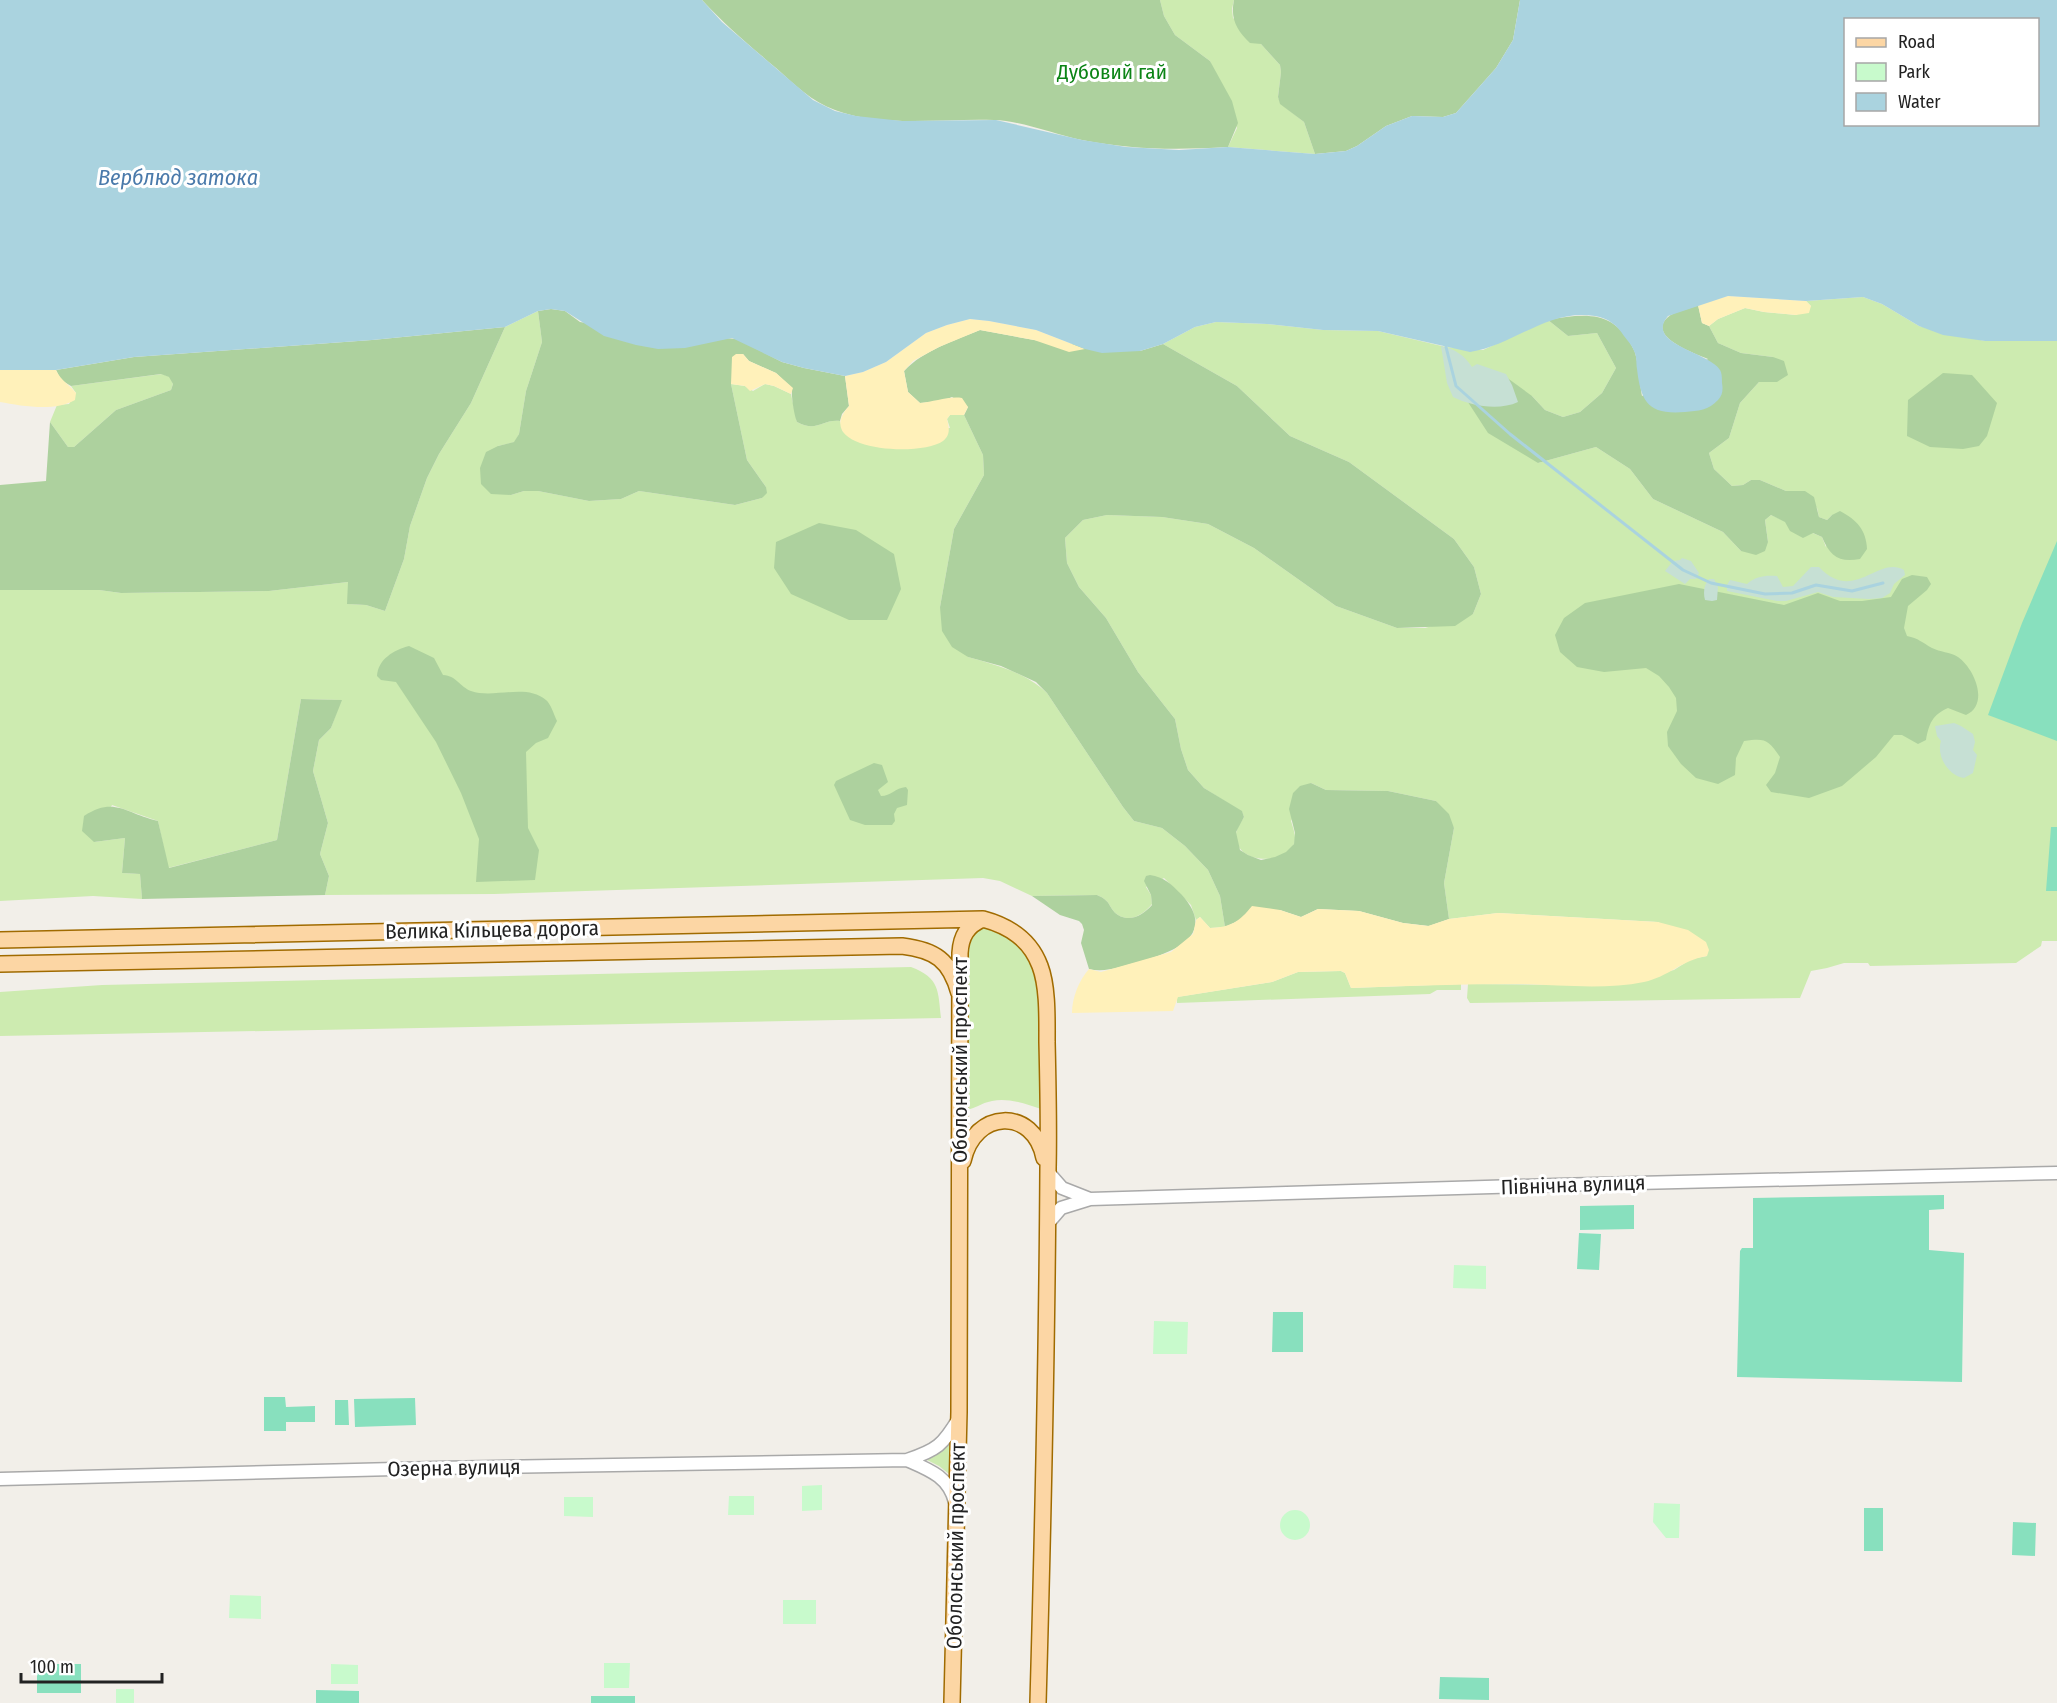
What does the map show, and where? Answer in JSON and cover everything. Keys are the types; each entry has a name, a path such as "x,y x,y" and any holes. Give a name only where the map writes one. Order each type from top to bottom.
{"main road":[{"name":"Велика Кільцева дорога","path":"0,940 983,919"},
{"name":"Оболонський проспект","path":"952,1703 959,1418 961,941 970,927 983,919"},
{"path":"983,919 1008,928 1022,938 1033,952 1041,967 1044,980 1047,1021 1049,1222 1038,1703"},
{"name":"Велика Кільцева дорога","path":"0,964 902,946 921,948 946,964 954,977 959,993"},
{"path":"960,1173 965,1151 971,1138 984,1126 1007,1121 1020,1125 1038,1140 1048,1172"}],"street":[{"name":"Північна вулиця","path":"1048,1172 1062,1188 1090,1199"},
{"name":"Північна вулиця","path":"1049,1222 1061,1208 1090,1199 2057,1173"},
{"path":"907,1460 931,1452 943,1443 959,1418"},
{"path":"907,1460 933,1471 944,1480 952,1491 956,1506"},
{"name":"Озерна вулиця","path":"0,1479 907,1460"}],"green space":[{"name":"Дубовий гай","path":"702,0 1160,0 1164,16 1175,35 1210,61 1232,101 1238,123 1228,147 1173,149 1101,143 1005,121 893,121 853,116 827,107 804,92 738,35"},
{"path":"1160,0 1234,0 1233,18 1280,65 1278,97 1281,104 1304,122 1315,154 1228,147 1237,128 1210,61 1175,35 1164,16"},
{"path":"1234,0 1520,0 1513,40 1496,68 1456,113 1443,117 1412,116 1386,126 1346,151 1315,154 1304,122 1280,104 1278,97 1280,65 1261,44 1250,43 1241,34 1234,19"},
{"path":"1863,297 1882,304 1919,326 1985,341 2057,341 2057,941 2042,941 2041,946 2016,963 1870,966 1868,963 1844,963 1811,971 1800,998 1470,1003 1467,998 1468,984 1605,985 1674,970 1691,959 1707,956 1658,922 1498,913 1449,919 1444,883 1454,828 1436,801 1388,791 1326,790 1311,783 1291,821 1294,844 1280,856 1270,859 1250,856 1237,844 1236,832 1244,817 1242,812 1204,788 1188,770 1175,719 1138,672 1106,618 1079,587 1067,563 1065,538 1083,520 1107,515 1162,517 1208,524 1254,548 1336,606 1397,628 1425,628 1473,614 1481,594 1474,567 1454,539 1349,462 1290,436 1237,386 1163,344 1195,327 1216,322 1267,324 1323,330 1378,331 1446,347 1483,350 1548,320 1568,336 1597,333 1616,368 1602,393 1580,412 1563,417 1545,410 1532,396 1538,463 1596,447 1630,469 1653,499 1723,532 1741,551 1768,542 1765,520 1771,515 1822,537 1826,547 1832,515 1827,520 1819,517 1817,508 1795,491 1786,491 1760,480 1751,480 1743,485 1732,486 1714,469 1709,453 1729,438 1740,403 1759,382 1777,382 1773,357 1741,353 1718,343 1709,326 1718,319 1745,308 1796,315 1811,306 1806,301"},
{"path":"1698,305 1702,323 1709,326 1718,343 1741,353 1773,357 1784,361 1788,375 1777,382 1759,382 1740,403 1729,438 1709,453 1714,469 1732,486 1743,485 1751,480 1760,480 1786,491 1805,491 1814,497 1819,517 1827,520 1840,511 1846,514 1860,526 1865,536 1867,549 1860,559 1846,560 1836,557 1828,549 1822,537 1813,533 1803,538 1790,531 1785,522 1771,515 1765,520 1768,542 1765,551 1756,555 1741,551 1723,532 1653,499 1630,469 1596,447 1538,463 1488,433 1464,396 1506,377 1532,396 1545,410 1563,417 1580,412 1602,393 1616,368 1597,333 1568,336 1548,320 1587,316 1608,321 1618,327 1626,337 1634,350 1642,396 1708,359 1684,349 1663,332 1663,325 1667,318"},
{"path":"551,309 565,311 580,322 705,343 725,338 737,339 782,362 845,376 849,406 842,414 840,421 815,426 797,422 792,388 776,373 749,361 743,354 731,384 747,460 766,487 767,493 762,498 735,505 639,491 621,499 589,501 538,491 524,491 511,495 491,494 481,484 480,468 486,452 514,442 519,434 526,391 542,342 538,311"},
{"path":"538,311 542,342 526,391 519,434 515,442 498,446 511,495 524,491 538,491 589,501 621,499 639,491 735,505 762,498 766,487 747,460 731,384 745,386 753,391 765,384 774,386 791,394 797,422 815,426 840,421 843,432 950,428 947,419 950,415 964,415 983,455 984,475 954,529 940,607 968,657 1020,674 1047,693 1134,821 1162,828 1185,846 1208,870 1220,896 1225,927 1210,928 1200,917 1196,920 1191,905 1164,878 1146,887 1151,895 1152,904 1141,914 1132,918 1118,915 1108,902 1097,895 1032,896 1000,881 983,878 494,894 325,895 329,876 320,854 328,823 313,771 319,740 331,728 341,700 301,699 277,840 168,868 158,821 112,805 94,842 125,838 122,873 140,874 142,899 93,896 0,901 0,590 99,590 121,593 269,591 348,582 348,604 366,605 385,611 404,559 410,526 427,478 439,454 471,403 505,327"},
{"path":"505,327 471,403 427,478 410,526 404,559 385,611 366,605 347,604 348,582 269,591 121,593 99,590 0,590 0,485 46,481 50,422 68,447 74,447 116,410 171,390 173,384 169,377 161,374 71,386 61,380 56,370 134,357 372,340"},
{"path":"980,330 1034,340 1140,351 1163,344 1237,386 1290,436 1349,462 1454,539 1474,567 1481,594 1473,614 1455,626 1397,628 1336,606 1254,548 1208,524 1162,517 1107,515 1083,520 1065,538 1067,563 1079,587 1106,618 1138,672 1175,719 1188,770 1204,788 1242,811 1244,817 1236,832 1240,850 1261,860 1286,852 1294,844 1295,833 1289,809 1293,793 1300,786 1311,783 1326,790 1388,791 1436,801 1449,814 1454,828 1444,883 1449,919 1429,926 1403,923 1359,911 1318,909 1301,917 1280,910 1242,919 1225,927 1220,896 1208,870 1185,846 1162,828 1134,821 1047,693 1036,682 1001,666 968,657 952,647 942,631 940,607 954,529 984,475 983,455 964,415 968,407 952,397 942,401 920,403 908,392 904,371 930,352"},
{"path":"1441,346 1459,353 1472,367 1477,364 1506,374 1518,402 1494,407 1468,403 1453,397 1447,383"},
{"path":"1943,373 1972,375 1997,403 1987,436 1979,446 1963,449 1930,447 1907,436 1908,400"},
{"path":"162,374 170,377 173,384 171,390 116,410 74,447 68,447 50,422 57,405 69,404 76,393 71,386"},
{"path":"819,523 856,530 894,554 901,589 887,620 849,620 791,594 774,568 776,542"},
{"path":"2057,541 2057,741 1988,715 2022,623"},
{"path":"1682,558 1691,561 1699,573 1696,579 1690,579 1685,584 1665,571 1673,561"},
{"path":"1811,567 1819,567 1832,577 1843,581 1865,577 1885,568 1894,567 1904,570 1905,575 1894,584 1890,593 1882,598 1833,597 1818,592 1786,601 1777,601 1727,591 1730,580 1747,584 1765,576 1777,576 1783,587 1793,586"},
{"path":"1912,575 1927,577 1931,584 1908,606 1904,628 1907,636 1955,655 1964,662 1977,686 1977,703 1966,715 1948,708 1938,714 1930,725 1926,740 1918,744 1902,735 1894,735 1876,757 1842,786 1809,798 1771,792 1766,785 1775,773 1780,757 1769,743 1761,740 1744,741 1736,758 1735,775 1718,784 1696,778 1681,764 1668,746 1667,732 1677,711 1676,698 1659,676 1646,668 1604,672 1577,667 1560,652 1555,635 1564,618 1585,603 1679,584 1784,605 1818,593 1840,601 1891,597 1902,579"},
{"path":"1709,579 1714,579 1718,587 1717,600 1705,600 1704,589"},
{"path":"409,646 434,658 443,675 452,677 471,691 529,693 546,700 551,707 557,721 548,738 536,743 526,752 528,828 539,850 535,880 476,882 479,839 461,793 436,742 396,682 381,680 377,676 380,665 388,656"},
{"path":"301,699 342,700 331,728 319,740 313,771 328,823 320,854 329,876 325,895 142,899 140,874 122,873 125,838 94,842 82,831 84,816 104,807 121,808 158,821 169,868 277,840"},
{"path":"1954,723 1973,734 1975,742 1973,750 1977,755 1973,773 1964,778 1953,773 1945,764 1940,752 1941,741 1937,736 1935,726"},
{"path":"874,763 882,765 888,782 878,790 881,796 906,787 908,790 907,805 897,808 892,825 865,825 850,820 834,785 836,781"},
{"path":"2051,827 2057,827 2057,891 2046,891"},
{"path":"1150,875 1167,882 1192,908 1195,921 1194,931 1187,940 1166,953 1114,969 1089,969 1081,943 1084,930 1082,924 1060,915 1032,896 1097,895 1108,902 1118,915 1132,918 1152,905 1151,895 1144,881 1146,876"},
{"path":"988,927 1007,937 1021,949 1031,965 1038,985 1044,1110 1018,1102 998,1100 965,1110 968,1058 965,1003 966,941 978,928"},
{"path":"911,967 928,976 936,986 941,1018 0,1036 0,992 102,985"},
{"path":"1341,971 1345,973 1351,988 1461,984 1461,990 1437,990 1430,994 1177,1003 1177,997 1272,982 1298,972"},
{"path":"1944,1195 1944,1209 1929,1210 1929,1250 1964,1253 1962,1382 1737,1377 1740,1251 1742,1248 1753,1248 1753,1198"},
{"path":"1634,1205 1634,1229 1580,1230 1580,1206"},
{"path":"1579,1233 1601,1234 1599,1270 1577,1269"},
{"path":"1454,1265 1486,1266 1486,1289 1453,1288"},
{"path":"1273,1312 1303,1312 1303,1352 1272,1352"},
{"path":"1154,1321 1188,1322 1187,1354 1153,1354"},
{"path":"264,1397 285,1397 286,1407 315,1406 315,1422 286,1422 286,1431 264,1431"},
{"path":"415,1398 416,1425 355,1427 354,1399"},
{"path":"335,1400 348,1400 349,1425 335,1425"},
{"path":"950,1443 949,1474 925,1459 937,1454"},
{"path":"822,1485 822,1510 802,1511 802,1486"},
{"path":"729,1496 754,1496 754,1515 728,1515"},
{"path":"564,1497 593,1497 593,1517 564,1516"},
{"path":"1654,1503 1680,1504 1679,1538 1666,1538 1653,1522"},
{"path":"1864,1508 1883,1508 1883,1551 1864,1551"},
{"path":"1295,1510 1305,1515 1310,1525 1305,1535 1295,1540 1285,1535 1280,1525 1285,1515"},
{"path":"2013,1522 2036,1523 2035,1556 2012,1555"},
{"path":"230,1595 261,1596 261,1619 229,1618"},
{"path":"783,1600 816,1600 816,1624 783,1624"},
{"path":"604,1663 630,1663 629,1688 604,1688"},
{"path":"37,1664 81,1664 81,1693 37,1693"},
{"path":"331,1664 358,1665 358,1684 331,1684"},
{"path":"1440,1677 1489,1678 1489,1700 1439,1699"},
{"path":"116,1689 134,1689 134,1703 116,1703"},
{"path":"316,1690 359,1691 359,1703 316,1703"},
{"path":"591,1696 635,1696 635,1703 591,1703"}],"sand":[{"path":"1728,296 1806,301 1811,306 1809,313 1796,315 1745,308 1718,319 1709,326 1702,323 1698,305"},
{"path":"970,319 1036,330 1085,349 1069,352 1034,340 980,330 913,361 904,371 908,392 920,403 962,398 968,407 964,415 950,415 947,419 949,428 946,439 930,446 892,449 855,441 843,432 841,421 849,406 845,376 863,372 886,362 926,333"},
{"path":"736,354 743,354 749,361 776,373 793,388 791,394 765,384 750,391 745,386 731,384 732,357"},
{"path":"0,370 56,370 76,393 75,400 67,404 48,407 0,402"},
{"path":"1252,906 1280,910 1301,917 1318,909 1359,911 1403,923 1428,926 1449,919 1498,913 1658,922 1688,930 1706,942 1709,950 1707,956 1690,961 1653,980 1629,984 1567,986 1478,984 1351,988 1345,973 1341,971 1298,972 1272,982 1178,997 1173,1011 1072,1013 1077,990 1089,969 1101,972 1171,952 1193,934 1196,920 1200,917 1210,928 1229,925 1239,920"}],"water":[{"name":"Верблюд затока","path":"0,0 702,0 722,22 813,100 835,111 856,116 902,121 996,120 1082,140 1126,147 1179,150 1228,147 1315,154 1346,151 1386,126 1412,116 1443,117 1456,113 1496,68 1513,40 1520,0 2057,0 2057,341 1985,341 1943,335 1919,326 1882,304 1863,297 1806,301 1728,296 1668,316 1663,326 1664,334 1671,341 1714,364 1721,371 1721,396 1711,406 1699,410 1673,412 1655,409 1644,398 1635,353 1621,332 1604,318 1578,315 1546,322 1501,343 1470,352 1378,331 1323,330 1267,324 1216,322 1195,327 1163,344 1140,351 1102,353 1085,349 1036,330 970,319 926,333 886,362 863,372 845,376 782,362 732,338 685,348 658,349 636,345 604,336 565,311 551,309 538,311 505,327 372,340 134,357 56,370 0,370"}],"waterway":[{"path":"1446,347 1456,386 1510,434 1683,570 1711,583 1765,594 1792,593 1816,585 1852,591 1883,583"}]}
